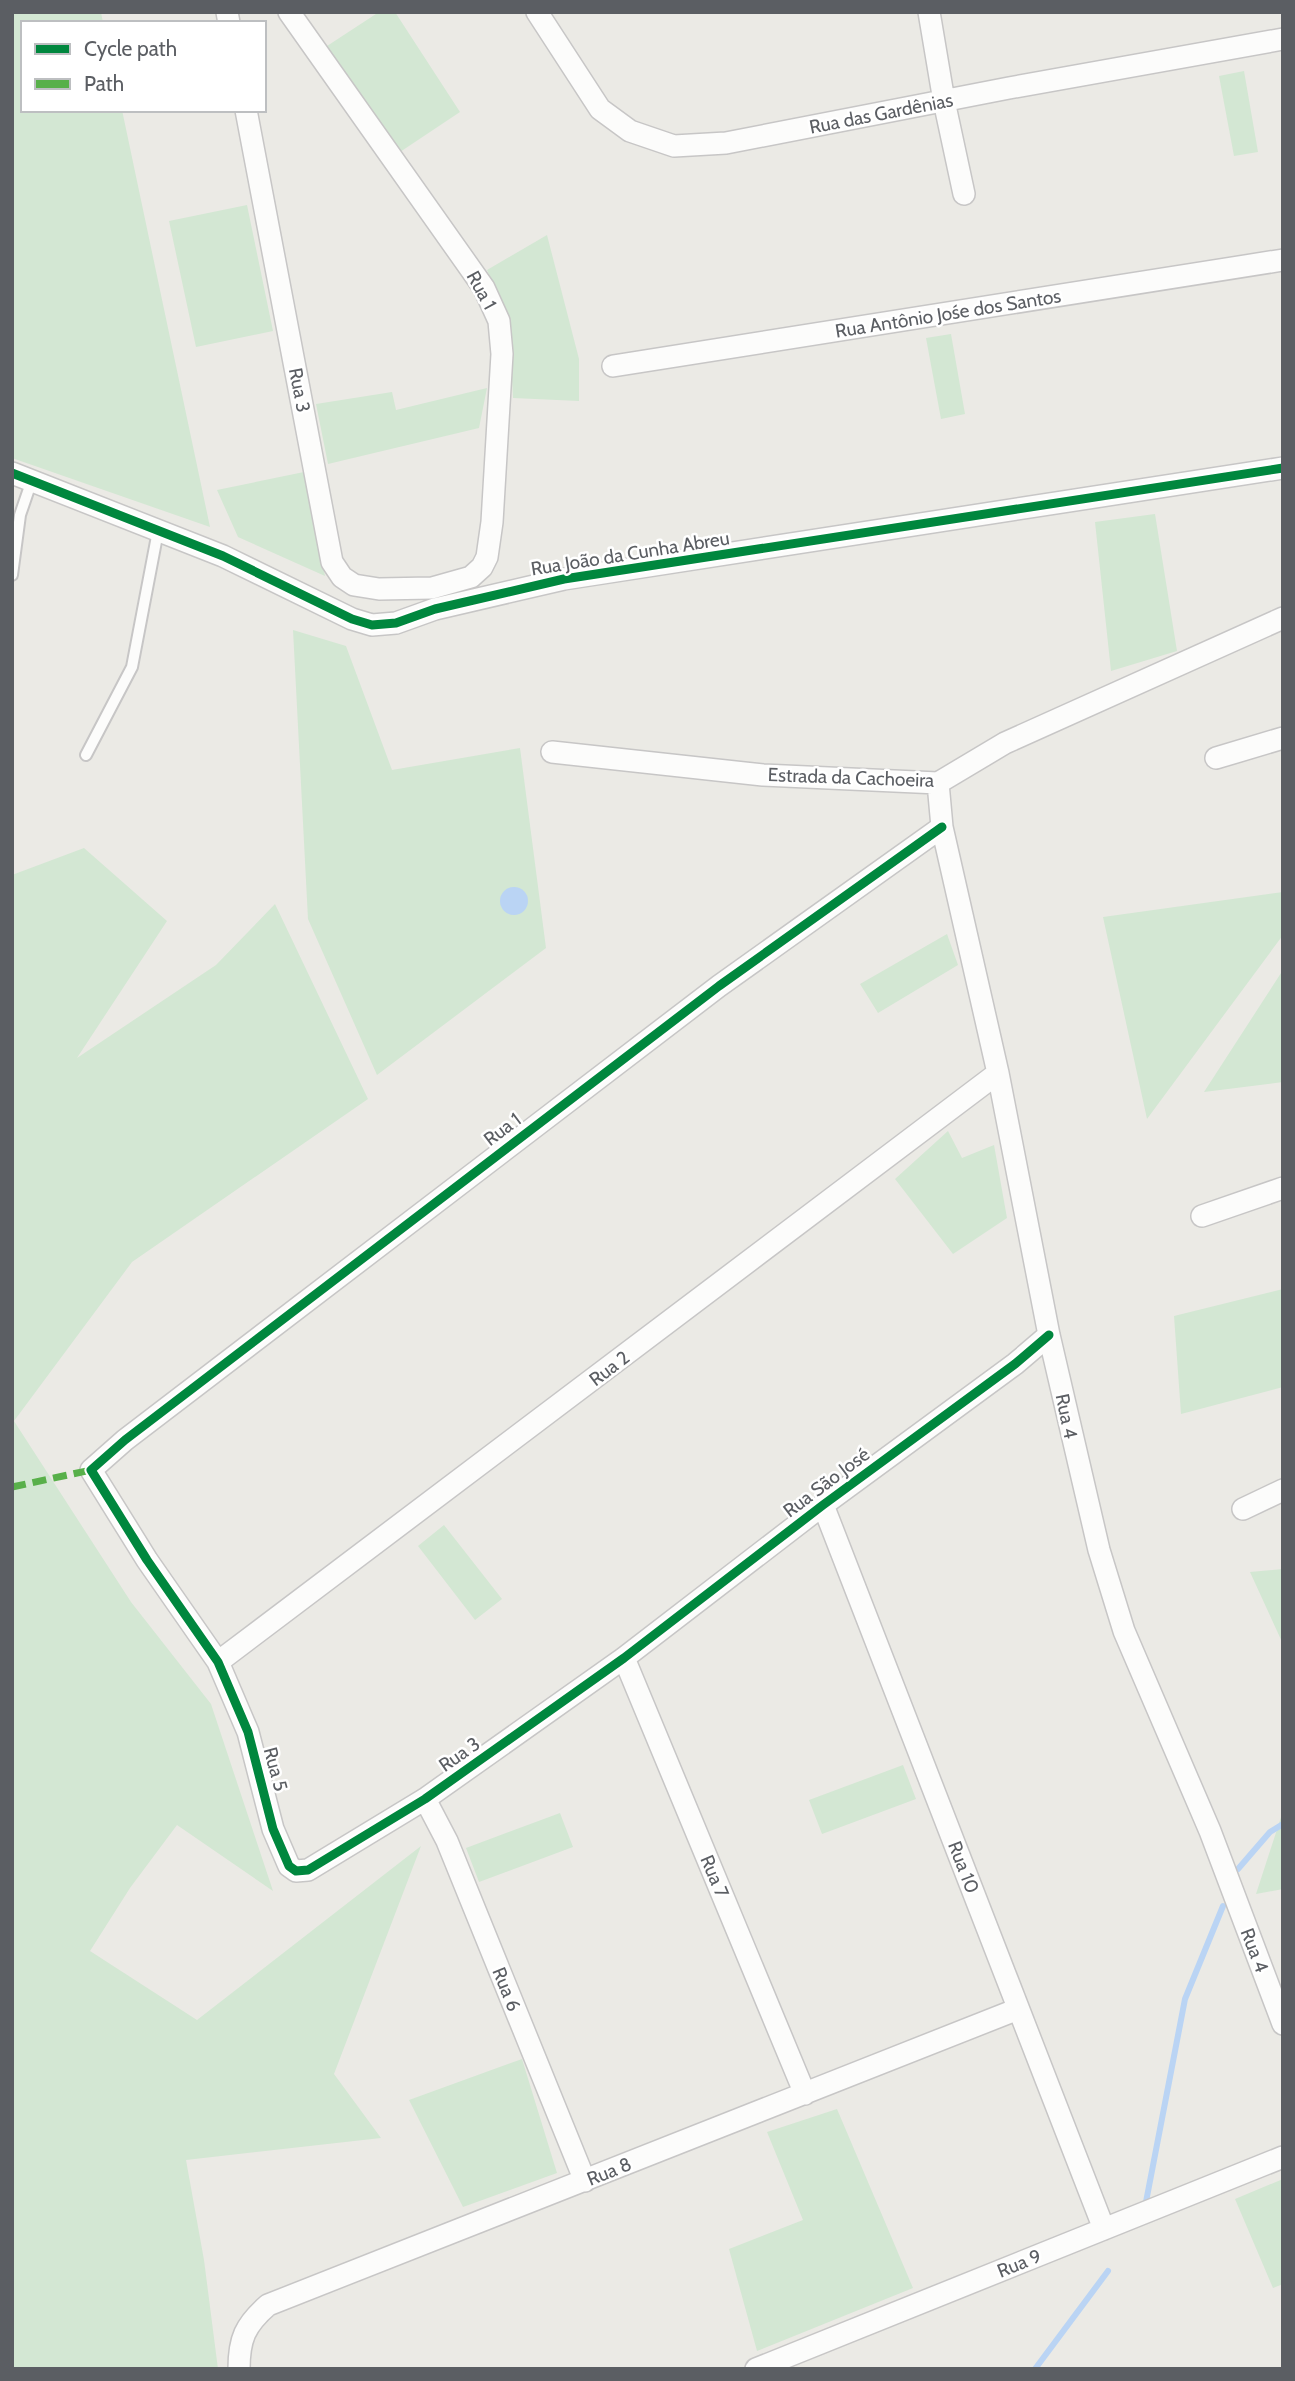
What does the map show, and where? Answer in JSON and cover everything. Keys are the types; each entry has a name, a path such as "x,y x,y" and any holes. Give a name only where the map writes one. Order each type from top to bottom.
{"street":[{"name":"Rua 1","path":"289,12 484,288 499,321 502,354 492,522 487,557 478,573 433,598"},
{"name":"Rua das Gardênias","path":"537,12 600,109 630,131 674,146 726,143 1283,39"},
{"path":"929,12 964,194"},
{"name":"Rua 3","path":"246,112 332,562 342,577 354,585 433,598"},
{"name":"Rua Antônio Jośe dos Santos","path":"613,366 1283,260"},
{"name":"Rua João da Cunha Abreu","path":"22,476 223,556 372,625 396,623 433,598 713,558 1283,468"},
{"name":"Estrada da Cachoeira","path":"552,752 763,775 938,783 1005,743 1283,618"},
{"path":"1216,758 1283,738"},
{"name":"Rua 4","path":"938,783 942,827 998,1073 1049,1335 1099,1550 1124,1630 1210,1831 1283,2024"},
{"name":"Rua 1","path":"218,1662 147,1560 91,1470 125,1440 719,986 942,827"},
{"name":"Rua 2","path":"218,1662 998,1073"},
{"path":"1202,1216 1283,1188"},
{"name":"Rua São José","path":"624,1658 823,1505 1015,1364 1049,1335"},
{"path":"1243,1508 1283,1490"},
{"name":"Rua 10","path":"823,1505 1104,2229"},
{"name":"Rua 3","path":"308,1870 425,1799 624,1658"},
{"name":"Rua 7","path":"624,1658 805,2094"},
{"name":"Rua 5","path":"218,1662 248,1732 274,1829 282,1849 293,1870 308,1870"},
{"name":"Rua 6","path":"425,1799 447,1841 585,2181"},
{"name":"Rua 8","path":"239,2369 242,2341 247,2326 268,2305 1018,2009"},
{"name":"Rua 9","path":"769,2366 1283,2157"}],"lane":[{"path":"12,575 22,476"},
{"path":"86,755 132,667 158,531"}],"green space":[{"path":"12,12 101,12 103,21 21,21 21,112 122,112 210,527 12,458"},
{"path":"379,12 395,12 460,112 394,156 324,48"},
{"path":"1244,71 1258,152 1234,156 1219,76"},
{"path":"247,205 273,331 196,347 169,221"},
{"path":"547,235 579,359 579,401 513,398 509,320 487,270"},
{"path":"951,334 965,414 941,419 926,338"},
{"path":"487,388 479,428 328,464 316,404 392,392 396,410"},
{"path":"304,472 325,576 238,537 217,490"},
{"path":"1155,514 1177,651 1111,671 1095,522"},
{"path":"293,630 346,646 392,770 520,748 546,948 377,1075 308,919"},
{"path":"84,848 167,921 77,1058 216,965 275,904 368,1099 132,1262 14,1421 131,1602 211,1704 273,1891 177,1825 130,1888 90,1951 197,2020 421,1846 334,2074 381,2138 186,2160 204,2260 218,2369 12,2369 12,875"},
{"path":"1283,892 1283,935 1147,1119 1103,917"},
{"path":"947,934 958,965 878,1013 860,984"},
{"path":"1283,970 1283,1082 1204,1092"},
{"path":"948,1131 962,1158 994,1145 1007,1218 953,1254 895,1179"},
{"path":"1283,1289 1283,1387 1181,1414 1174,1316"},
{"path":"444,1525 502,1599 475,1620 418,1546"},
{"path":"1283,1569 1283,1644 1250,1572"},
{"path":"903,1765 916,1799 822,1834 809,1800"},
{"path":"1283,1811 1283,1889 1256,1894"},
{"path":"560,1813 573,1847 479,1882 466,1848"},
{"path":"522,2059 557,2173 463,2207 409,2100"},
{"path":"837,2109 913,2288 757,2351 729,2249 803,2220 767,2132"},
{"path":"1283,2179 1283,2284 1273,2288 1235,2199"}],"water":[{"path":"514,887 524,891 528,901 524,911 514,915 504,911 500,901 504,891"}],"waterway":[{"path":"1238,1869 1270,1832 1283,1824"},
{"path":"1145,2207 1185,1999 1223,1906"},
{"path":"1035,2369 1108,2271"}],"marked path":[{"path":"12,1487 91,1470"}],"cycle path":[{"path":"12,473 223,556 352,619 372,625 396,623 435,609 564,579 1283,468"},
{"path":"942,827 719,986 125,1440 91,1470 147,1560 218,1662 248,1732 273,1829 289,1866 296,1871 308,1870 425,1799 624,1658 823,1505 1015,1364 1049,1335"}]}
